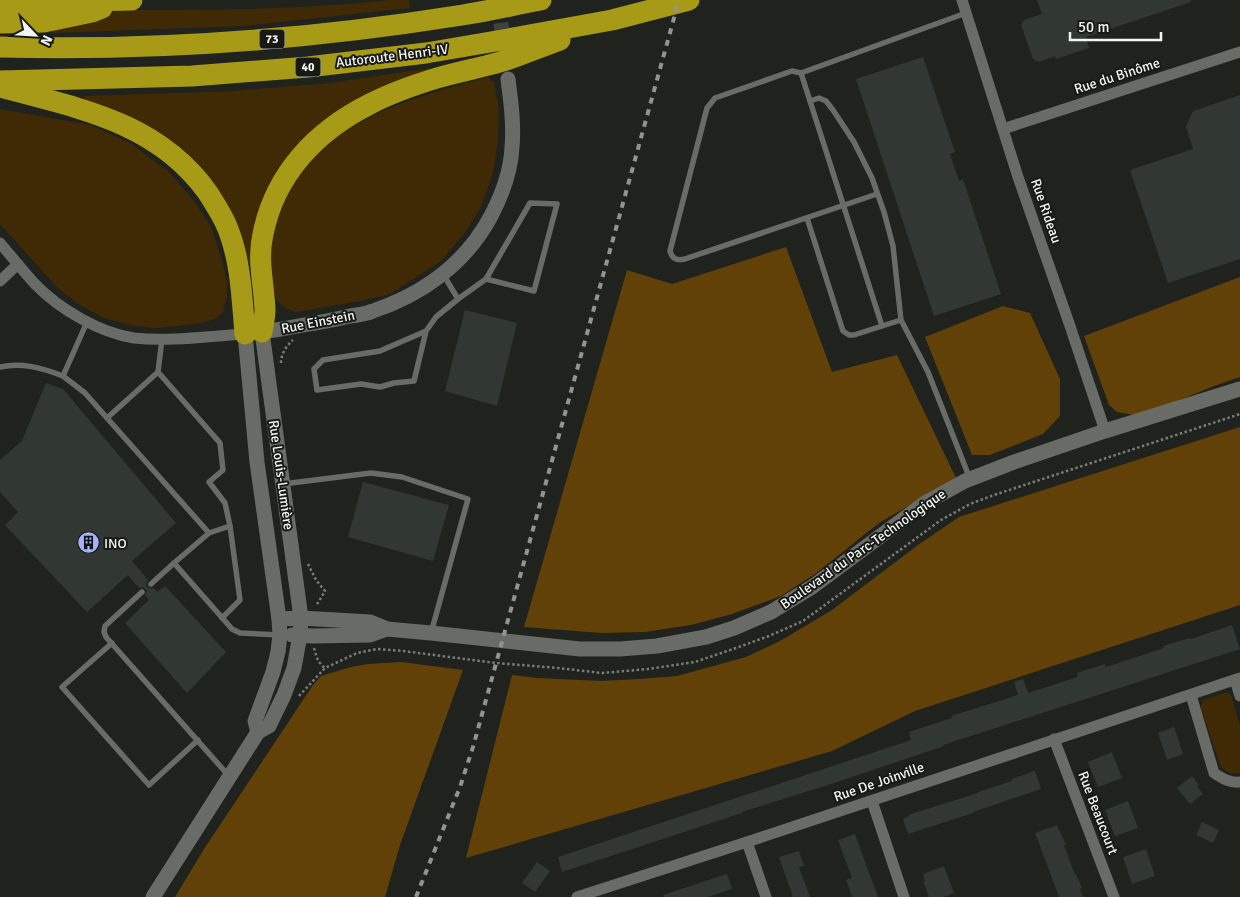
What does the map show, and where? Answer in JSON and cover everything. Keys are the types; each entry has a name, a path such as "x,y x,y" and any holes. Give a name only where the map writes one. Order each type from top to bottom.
{"highway":[{"path":"0,23 44,22 92,12 121,0"},
{"path":"0,3 132,0"},
{"name":"73","path":"0,47 145,47 252,41 351,31 447,18 542,0"},
{"name":"Autoroute Henri-IV","path":"0,81 192,76 308,67 426,53 612,20 689,0"},
{"path":"254,333 265,311 260,261 262,234 272,203 289,172 310,146 334,126 370,104 398,92 438,78 501,62 612,20"},
{"path":"0,87 104,116 136,130 175,157 197,178 217,206 228,229 254,333"}],"street":[{"name":"Rue Rideau","path":"962,0 1003,129 1105,432"},
{"name":"Rue du Binôme","path":"1003,129 1240,52"},
{"name":"Rue Einstein","path":"0,243 36,285 64,308 87,322 119,335 135,338 179,339 254,333 372,312 404,298 443,274 467,252 485,228 505,186 512,148 512,118 508,79"},
{"path":"0,281 18,264"},
{"name":"Rue Louis-Lumière","path":"254,333 282,484 300,618"},
{"name":"Rue Louis-Lumière","path":"254,333 257,462 279,618"},
{"name":"Boulevard du Parc-Technologique","path":"279,618 370,622 387,629 580,649 620,649 657,646 706,637 734,628 771,612 812,587 925,503 970,479 1014,462 1240,388"},
{"path":"258,732 255,722 274,672 278,652 279,618"},
{"path":"153,897 258,732 269,726 284,695 294,668 300,636 300,618"},
{"name":"Boulevard du Parc-Technologique","path":"280,635 370,635 387,629"},
{"name":"Rue De Joinville","path":"577,897 1238,679 1240,696"},
{"path":"1191,695 1214,773 1230,782 1240,782"},
{"name":"Rue Beaucourt","path":"1054,740 1114,897"},
{"path":"872,801 904,897"},
{"path":"747,842 766,897"}],"lane":[{"path":"878,194 685,259 674,259 671,255 670,251 708,108 715,98 792,71 801,73 966,13"},
{"path":"801,73 882,326"},
{"path":"810,100 819,98 826,101 854,142 872,178 893,246 901,320 928,372 970,479"},
{"path":"426,331 380,351 323,360 314,369 317,390 361,384 380,387 394,383 414,381 426,331 436,317 486,279 530,203 558,204 534,291 486,279"},
{"path":"807,218 842,331 849,335 854,335 901,320"},
{"path":"443,274 458,299"},
{"path":"63,376 87,322"},
{"path":"107,418 158,372 162,339"},
{"path":"0,367 10,364 29,365 63,376 85,393 209,534"},
{"path":"158,372 220,443 223,470 209,482 225,503 240,600 222,618"},
{"path":"282,484 371,473 402,477 468,500 431,633"},
{"path":"151,584 174,562 209,534 230,526"},
{"path":"174,562 232,629 240,633 280,635"},
{"path":"142,592 106,626 104,632 106,637 230,777"},
{"path":"112,643 62,687 149,784 198,740"}],"path":[{"path":"280,369 281,358 285,349 294,340"},
{"path":"325,668 357,653 377,649 602,673 695,662 753,642 802,620 941,520 970,504 1240,414"},
{"path":"307,562 316,580 325,591"}],"shaded area":[{"path":"409,0 410,8 243,26 53,33 53,28 119,10 289,8"},
{"path":"430,68 432,75 310,137 253,263 247,264 217,190 84,103 84,96 233,91 331,83"},
{"path":"488,77 494,83 499,109 498,140 493,173 480,209 464,234 441,261 390,294 296,312 282,305 273,289 269,244 282,208 297,179 316,154 340,135 367,118 396,105"},
{"path":"0,109 91,125 130,143 169,172 194,201 211,227 227,281 227,296 223,312 215,319 201,323 156,328 134,326 104,318 78,304 57,287 0,224"},
{"path":"786,247 832,372 897,355 956,478 879,523 815,574 781,596 732,614 691,625 645,632 601,633 524,627 627,270 672,284"},
{"path":"1240,277 1240,377 1140,416 1117,412 1109,405 1084,336"},
{"path":"1003,306 1030,313 1060,379 1060,416 1043,434 990,455 972,455 925,337"},
{"path":"1240,427 1240,605 915,711 832,751 466,858 512,675 601,681 639,679 677,676 746,657 780,641 832,610 918,545 959,517"},
{"path":"401,662 463,670 400,845 385,897 175,897 204,849 313,685 321,676 368,664"},
{"path":"1224,693 1231,695 1240,726 1240,773 1230,773 1221,767 1201,708 1203,700"}],"building":[{"path":"1037,0 1191,0 1191,2 1086,37 1089,48 1056,59 1055,56 1039,62 1033,59 1021,25 1024,20 1042,14"},
{"path":"923,57 955,152 950,154 959,181 963,179 1001,294 934,316 856,79"},
{"path":"1240,95 1240,259 1168,283 1130,170 1193,149 1186,127 1193,111"},
{"path":"465,310 517,323 497,406 445,391"},
{"name":"INO","path":"46,383 63,389 176,523 132,561 148,580 146,585 148,587 154,588 157,592 165,586 226,652 187,693 125,623 149,600 145,595 147,591 143,587 139,588 128,575 87,612 5,525 18,512 0,492 0,460 22,441"},
{"path":"363,482 449,505 433,561 348,537"},
{"path":"1232,625 1240,649 943,745 837,782 562,872 558,857 911,740 909,732 952,718 951,716 1018,695 1014,682 1023,679 1028,693 1078,677 1077,673 1105,664 1106,667 1164,648 1163,646"},
{"path":"1174,727 1183,754 1167,760 1158,733"},
{"path":"1112,752 1122,778 1098,787 1088,762"},
{"path":"1035,771 1041,789 908,834 903,819 908,815 978,793"},
{"path":"1192,776 1203,794 1190,804 1177,788"},
{"path":"1128,801 1138,828 1115,836 1105,810"},
{"path":"1202,822 1219,830 1213,843 1196,835"},
{"path":"1057,825 1066,845 1064,845 1075,875 1082,888 1080,889 1083,897 1059,897 1035,833"},
{"path":"855,834 878,897 852,897 846,880 852,878 838,840"},
{"path":"1146,849 1155,876 1132,884 1123,857"},
{"path":"799,851 804,866 799,867 810,897 793,897 779,857"},
{"path":"537,862 550,871 535,892 522,883"},
{"path":"944,866 954,893 944,897 929,897 923,881 925,881 923,874"},
{"path":"727,874 732,889 708,897 664,897 663,895"}],"tunnel":[{"path":"498,0 504,48"}],"railway":[{"path":"416,897 460,787 473,747 679,0"}],"place":[{"name":"INO","path":"88,543"}]}
